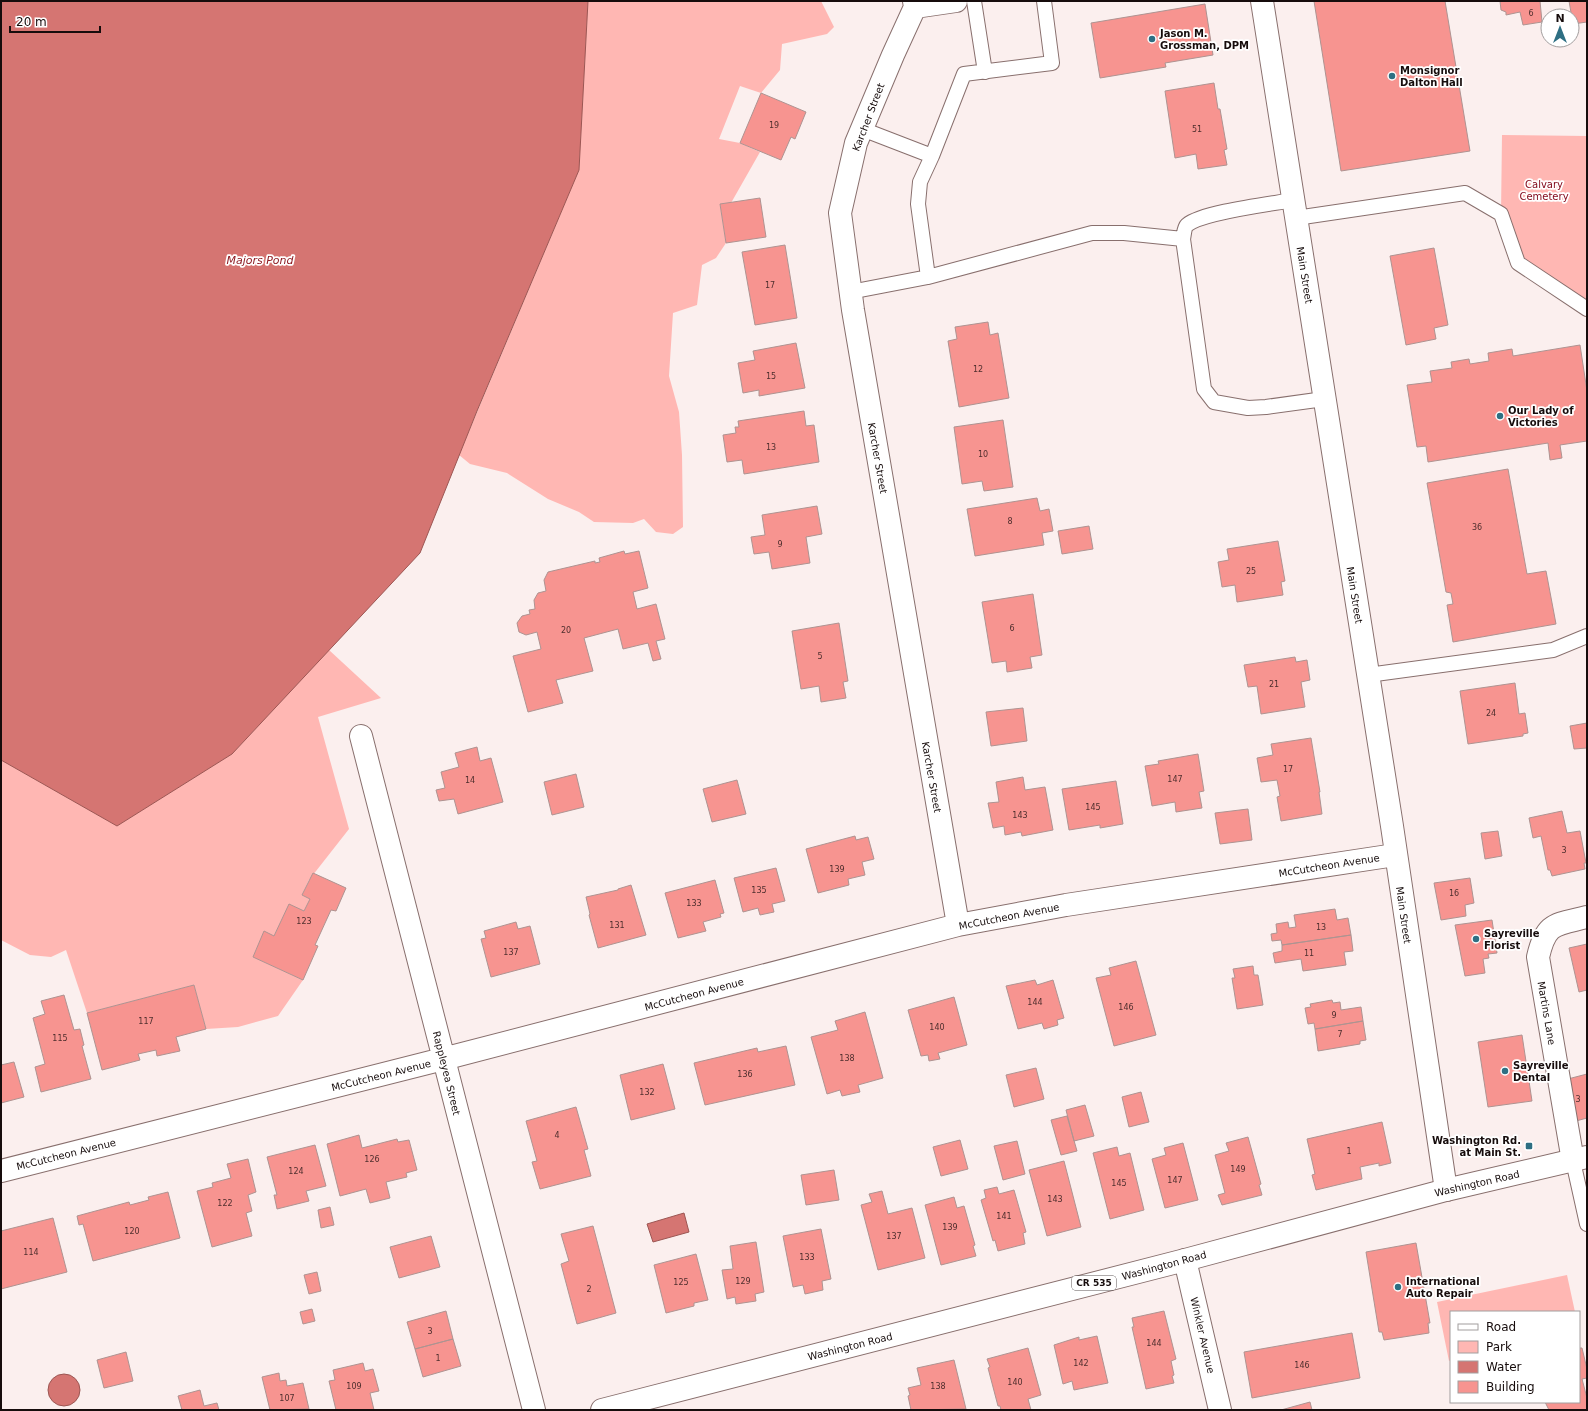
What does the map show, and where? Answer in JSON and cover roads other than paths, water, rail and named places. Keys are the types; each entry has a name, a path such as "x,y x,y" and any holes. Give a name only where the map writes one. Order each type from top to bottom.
{"street":[{"path":"915,4 956,1"},
{"name":"Main Street","path":"1262,1 1368,675 1446,1190"},
{"name":"Karcher Street","path":"915,4 856,143 840,213 850,292 958,926"},
{"name":"Rappleyea Street","path":"361,736 534,1410"},
{"name":"McCutcheon Avenue","path":"1,1171 958,926 1066,906 1395,855"},
{"name":"Martins Lane","path":"1580,1159 1538,958 1542,940 1554,926 1587,917"},
{"name":"Washington Road","path":"602,1410 1185,1260 1446,1190 1580,1159"},
{"name":"Winkler Avenue","path":"1185,1260 1220,1410"}],"lane":[{"path":"974,1 984,72"},
{"path":"928,277 918,204 920,182 932,156 964,74 1052,63 1044,1"},
{"path":"862,129 932,156"},
{"path":"1324,399 1248,408 1214,402 1204,388 1182,239 1186,226 1196,219 1233,210 1295,209 1465,193 1501,214 1518,263 1587,309"},
{"path":"850,292 928,277 1092,233 1124,233 1182,239"},
{"path":"1368,675 1553,650 1587,636"},
{"path":"1580,1159 1587,1224"}],"water":[{"name":"Majors Pond","path":"1,1 588,1 579,170 477,411 420,553 232,754 117,826 1,760"},
{"path":"684,1213 689,1232 653,1242 647,1224"},
{"path":"61,1374 67,1374 77,1381 80,1390 79,1396 73,1403 67,1406 61,1406 51,1399 48,1393 48,1387 55,1377"}],"place":[{"name":"Jason M. Grossman, DPM","path":"1152,39"},
{"name":"Monsignor Dalton Hall","path":"1392,76"},
{"name":"Our Lady of Victories","path":"1500,416"},
{"name":"Sayreville Florist","path":"1476,939"},
{"name":"Sayreville Dental","path":"1505,1071"},
{"name":"Washington Rd. at Main St.","path":"1529,1146"},
{"name":"International Auto Repair","path":"1398,1287"}],"park label":[{"name":"Calvary Cemetery","path":"1544,190"}]}
